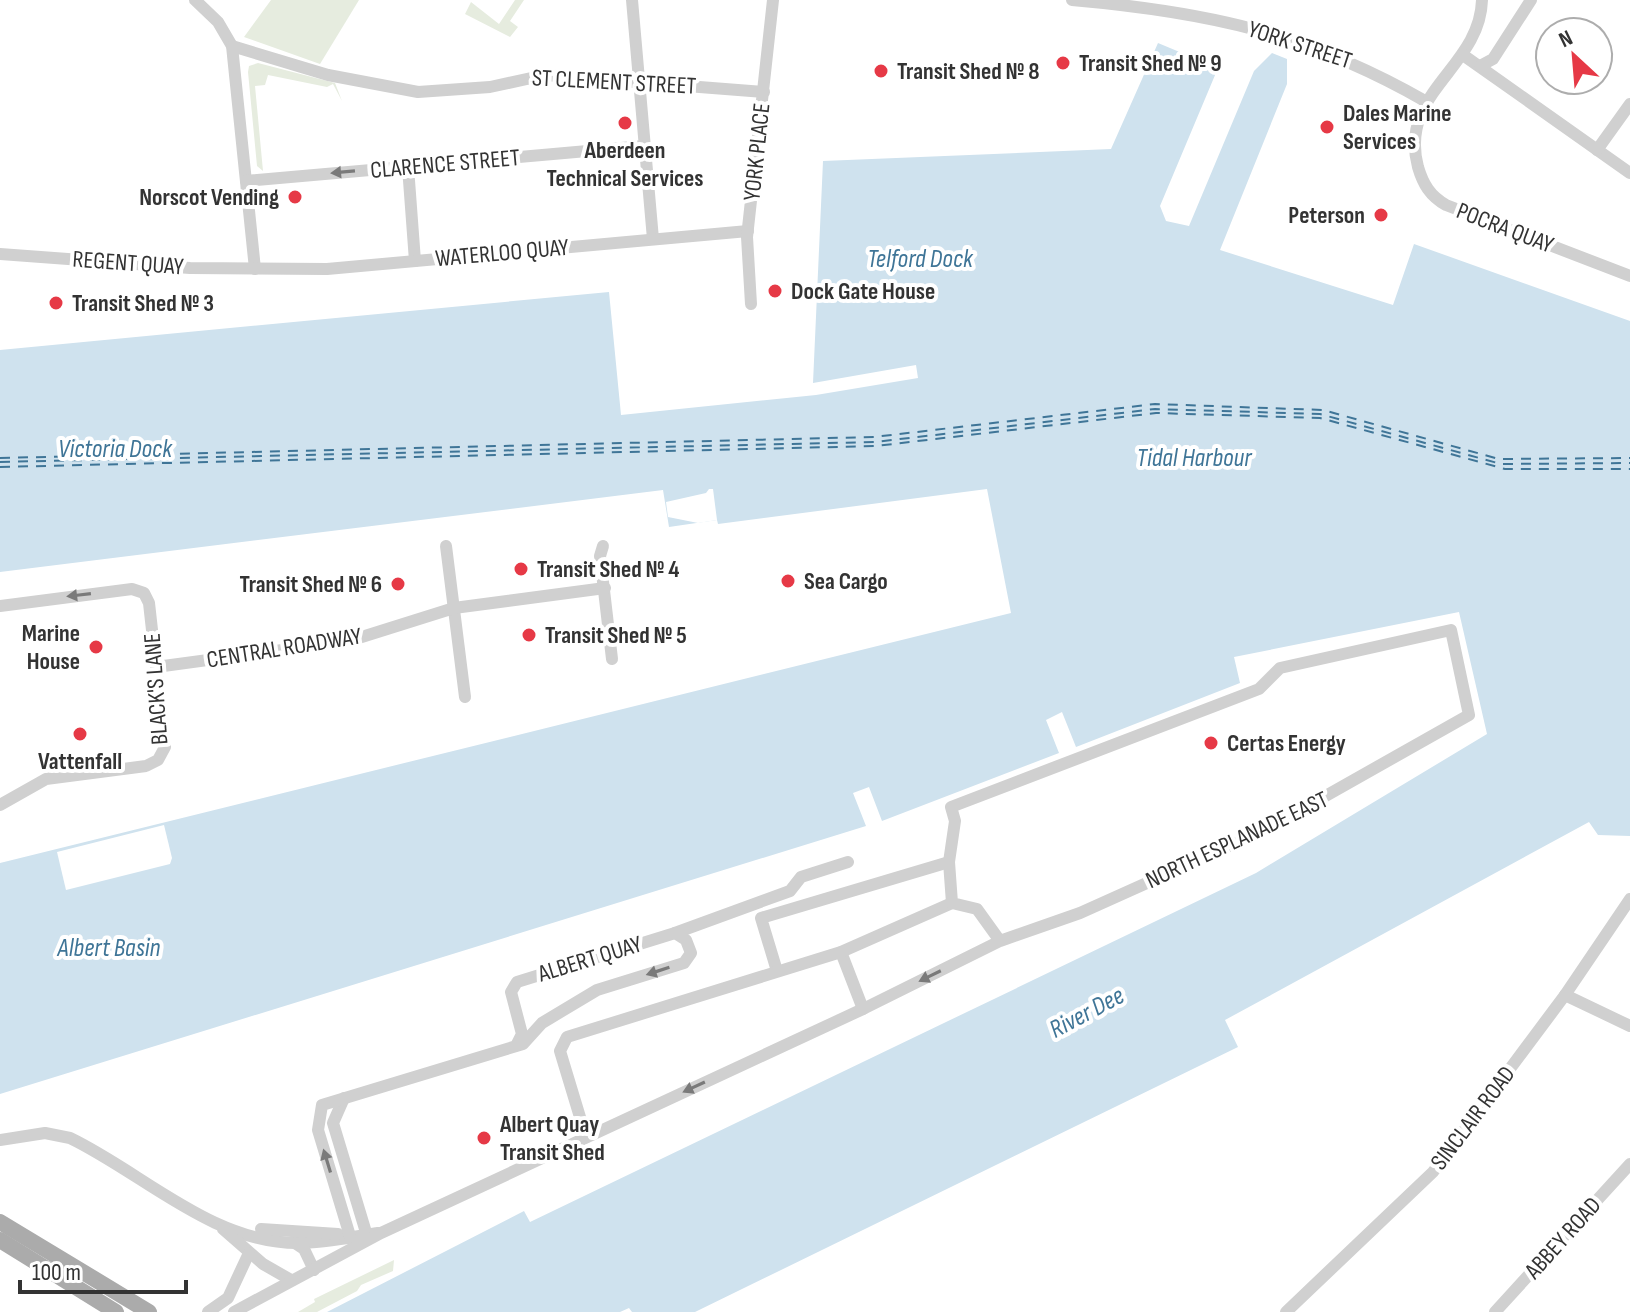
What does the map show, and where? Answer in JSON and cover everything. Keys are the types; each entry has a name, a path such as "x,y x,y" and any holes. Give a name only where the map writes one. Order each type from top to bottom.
{"main road":[{"path":"0,1222 149,1312"},
{"path":"0,1240 116,1312"}],"street":[{"path":"195,0 208,11 232,46 255,269"},
{"path":"208,11 216,0"},
{"path":"632,0 653,239"},
{"name":"YORK PLACE","path":"751,304 748,231 773,0"},
{"name":"YORK STREET","path":"1072,0 1201,15 1275,33 1363,66 1425,101"},
{"path":"1425,101 1463,55 1482,15 1482,0"},
{"path":"1480,66 1493,59 1531,0"},
{"name":"ST CLEMENT STREET","path":"232,46 328,75 420,92 490,87 540,75 639,80 764,92"},
{"path":"1463,55 1630,173"},
{"name":"POCRA QUAY","path":"1425,101 1417,123 1415,151 1422,180 1439,201 1630,276"},
{"path":"1597,150 1630,104"},
{"name":"CLARENCE STREET","path":"246,181 644,146"},
{"path":"408,167 415,261"},
{"name":"WATERLOO QUAY","path":"255,269 327,269 748,231"},
{"name":"REGENT QUAY","path":"0,254 177,268 255,269"},
{"path":"446,546 465,697"},
{"path":"603,546 600,556 612,659"},
{"path":"454,608 605,588"},
{"name":"BLACK'S LANE","path":"0,606 132,589 142,591 149,603 165,747 158,760 146,766 46,779 0,805"},
{"name":"CENTRAL ROADWAY","path":"156,667 349,641 454,608"},
{"name":"NORTH ESPLANADE EAST","path":"234,1312 372,1237 863,1009 1000,941 1080,913 1267,829 1469,715 1451,630 1280,668 1259,689 951,807 955,821 949,862"},
{"name":"ALBERT QUAY","path":"516,1046 522,1034 511,992 517,982 675,933 790,891 801,877 848,862"},
{"path":"777,971 761,918 949,862 952,903"},
{"name":"SINCLAIR ROAD","path":"1286,1312 1433,1172 1565,995 1630,899"},
{"path":"586,1137 560,1051 563,1042 573,1034 841,952 952,903 977,909 1000,941"},
{"name":"ALBERT QUAY","path":"516,1046 527,1041 542,1023 597,990 684,963 691,953 689,945 683,936 675,933"},
{"path":"841,952 863,1009"},
{"path":"1565,995 1630,1026"},
{"path":"214,1222 287,1233 324,1232 348,1236 318,1130 322,1105 516,1046"},
{"path":"344,1098 333,1123 372,1237"},
{"name":"NORTH ESPLANADE EAST","path":"0,1140 45,1133 70,1138 214,1222 236,1231 295,1243 348,1236 372,1237"},
{"name":"ABBEY ROAD","path":"1495,1312 1630,1164"},
{"name":"NORTH ESPLANADE EAST","path":"214,1222 249,1253 291,1280"},
{"path":"295,1243 304,1249 314,1270"},
{"path":"208,1312 228,1298 249,1253"}],"shaded area":[{"path":"271,0 359,0 320,64 244,37"},
{"path":"515,0 524,0 510,21 518,27 510,37 465,14 471,2 499,24"},
{"path":"258,63 335,83 342,101 333,84 327,87 268,75 265,85 255,86 263,171 257,166 248,72 249,66"},
{"path":"394,1260 393,1271 361,1285 357,1291 317,1312 298,1312 315,1302 314,1299"}],"water":[{"path":"1158,43 1218,68 1160,206 1166,221 1189,226 1254,71 1272,53 1287,59 1287,84 1220,250 1393,305 1414,244 1630,321 1630,836 1598,835 1589,822 1225,1020 1238,1047 695,1312 632,1312 629,1308 620,1312 327,1312 524,1211 530,1222 1256,873 1487,734 1459,612 1234,657 1240,683 1076,747 1062,712 1046,720 1059,753 882,821 869,787 853,793 866,826 0,1094 0,863 1011,613 987,489 718,524 717,520 669,527 663,490 0,572 0,350 609,292 621,415 816,395 918,378 916,365 813,383 823,161 1111,149"}],"pier":[{"path":"713,489 717,520 698,523 668,517 666,502 706,493"},
{"path":"164,825 172,858 170,864 66,890 57,852"}],"ferry route":[{"path":"0,458 874,437 1155,404 1323,410 1499,459 1630,458"},
{"path":"0,462 875,442 1155,409 1320,414 1501,464 1630,463"},
{"path":"0,467 876,446 1156,413 1320,418 1505,469 1630,469"}],"place":[{"name":"Transit Shed № 9","path":"1063,63"},
{"name":"Transit Shed № 8","path":"881,71"},
{"name":"Aberdeen Technical Services","path":"625,123"},
{"name":"Dales Marine Services","path":"1327,127"},
{"name":"Norscot Vending","path":"295,197"},
{"name":"Peterson","path":"1381,215"},
{"name":"Dock Gate House","path":"775,291"},
{"name":"Transit Shed № 3","path":"56,303"},
{"name":"Transit Shed № 4","path":"521,569"},
{"name":"Sea Cargo","path":"788,581"},
{"name":"Transit Shed № 6","path":"398,584"},
{"name":"Transit Shed № 5","path":"529,635"},
{"name":"Marine House","path":"96,647"},
{"name":"Vattenfall","path":"80,734"},
{"name":"Certas Energy","path":"1211,743"},
{"name":"Albert Quay Transit Shed","path":"484,1138"}],"water label":[{"name":"Telford Dock","path":"920,259"},
{"name":"Victoria Dock","path":"115,449"},
{"name":"Tidal Harbour","path":"1194,458"},
{"name":"Albert Basin","path":"109,948"},
{"name":"River Dee","path":"1087,1013"}]}
